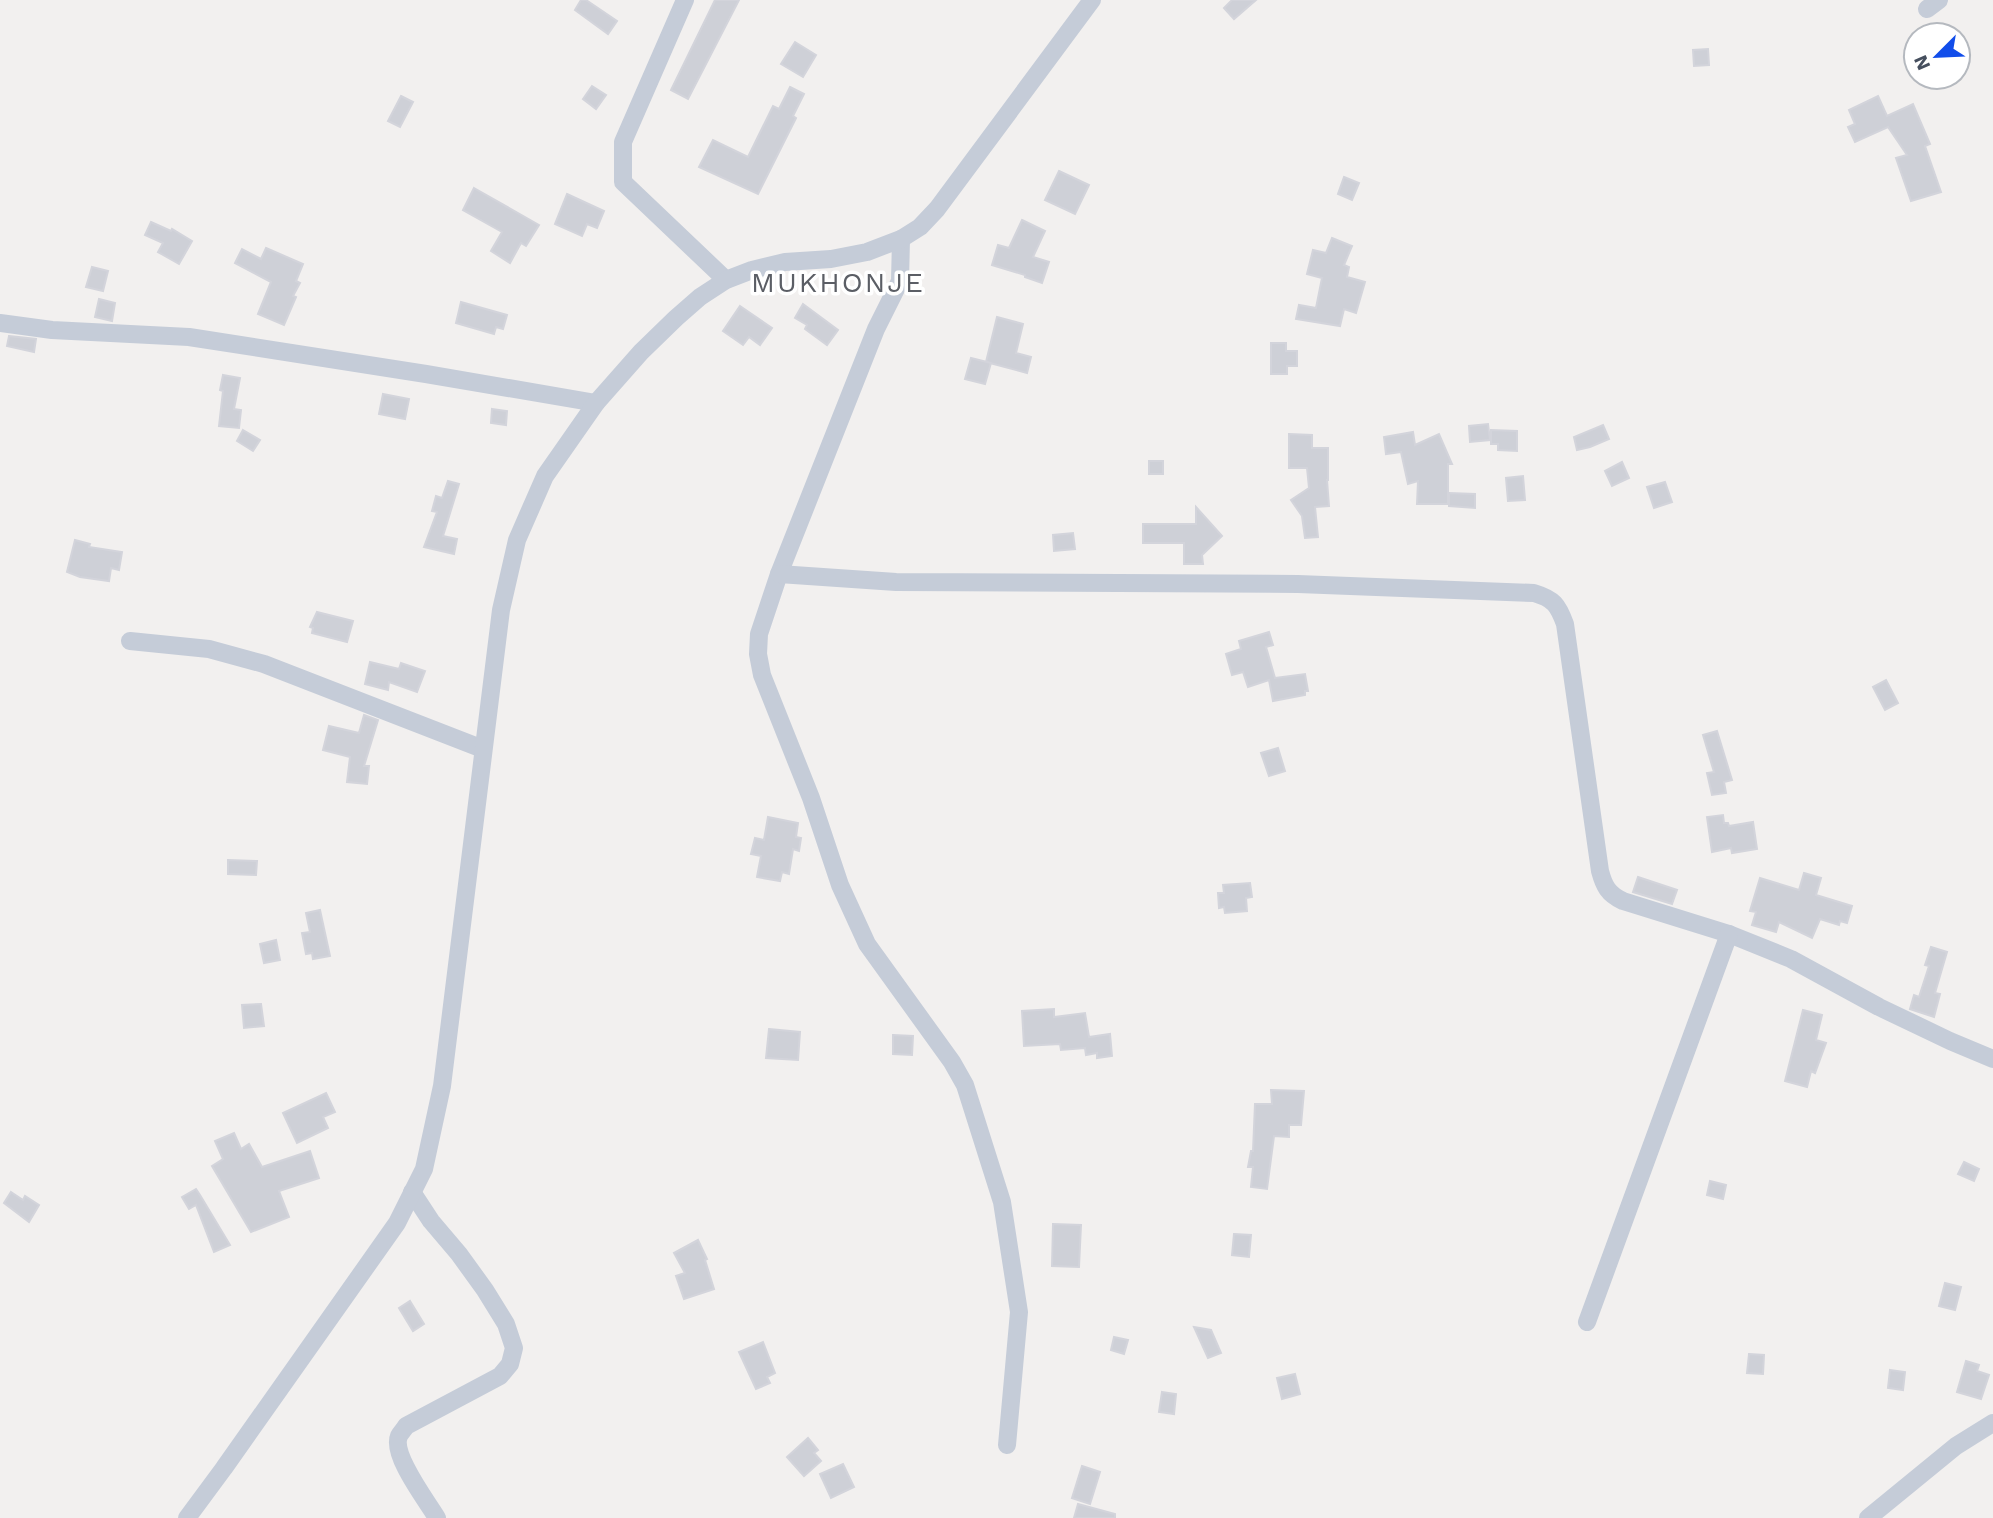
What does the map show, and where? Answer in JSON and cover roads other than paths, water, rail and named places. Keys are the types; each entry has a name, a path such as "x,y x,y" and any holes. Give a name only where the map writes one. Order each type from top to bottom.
{"street":[{"path":"685,0 623,142 623,182 726,280"},
{"path":"187,1518 397,1223 424,1169 442,1086 502,610 517,540 545,476 596,403 676,317 699,297 726,280 752,270 785,262 831,259 867,252 901,239 920,227 937,209 1092,0"},
{"path":"901,239 900,281 876,329 779,574 759,634 758,654 762,675 811,798 840,885 867,944 965,1084 1002,1202 1019,1311 1007,1445"},
{"path":"0,323 52,330 189,337 596,403"},
{"path":"779,574 896,582 1298,584 1534,593 1547,597 1559,607 1565,624 1600,871 1604,885 1612,896 1729,934 1791,959 1879,1007 1993,1059"},
{"path":"130,641 209,649 264,664 483,749"},
{"path":"1587,1322 1729,934"},
{"path":"412,1192 485,1290 506,1324 514,1348 510,1364 500,1376 406,1426 398,1437 402,1461 437,1518"},
{"path":"1868,1518 1956,1446 1993,1423"}],"district":[{"name":"MUKHONJE","path":"838,282"}]}
